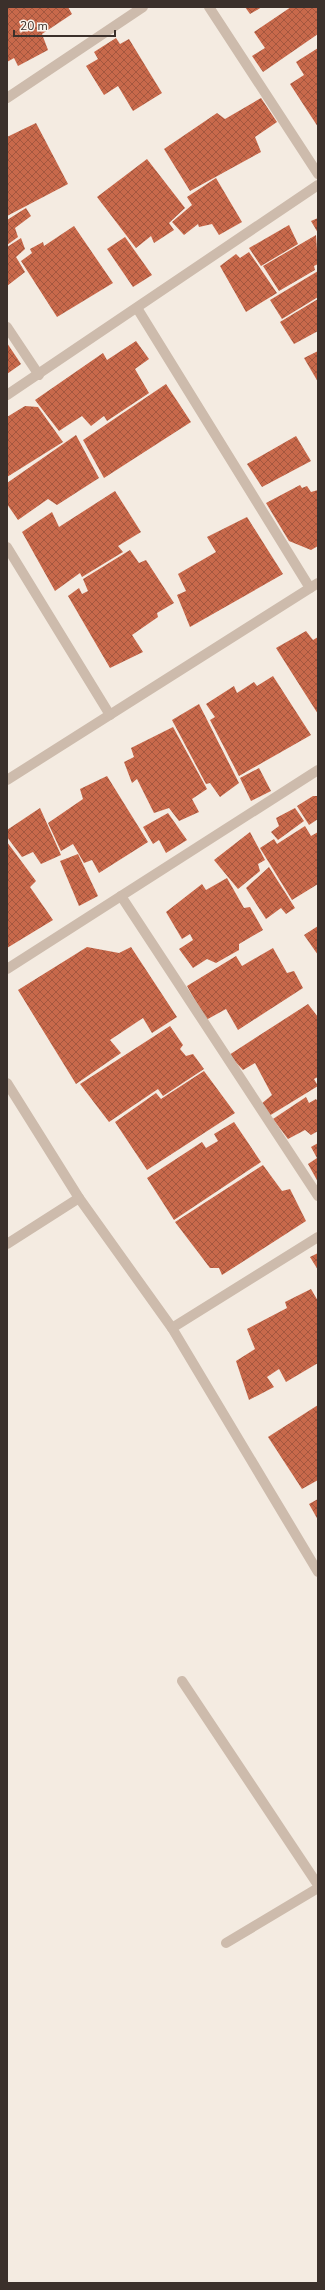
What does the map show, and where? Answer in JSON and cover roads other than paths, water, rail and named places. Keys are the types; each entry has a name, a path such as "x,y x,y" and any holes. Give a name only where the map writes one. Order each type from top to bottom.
{"street":[{"path":"7,98 143,7"},
{"path":"209,7 318,174"},
{"path":"7,395 318,185"},
{"path":"7,780 314,585 137,308"},
{"path":"7,327 39,374"},
{"path":"7,547 110,715"},
{"path":"7,969 318,770"},
{"path":"121,896 318,1196"},
{"path":"7,1083 79,1198 172,1328 318,1572"},
{"path":"7,1244 79,1198"},
{"path":"172,1328 318,1237"},
{"path":"182,1681 318,1884"},
{"path":"226,1943 318,1888"}]}
